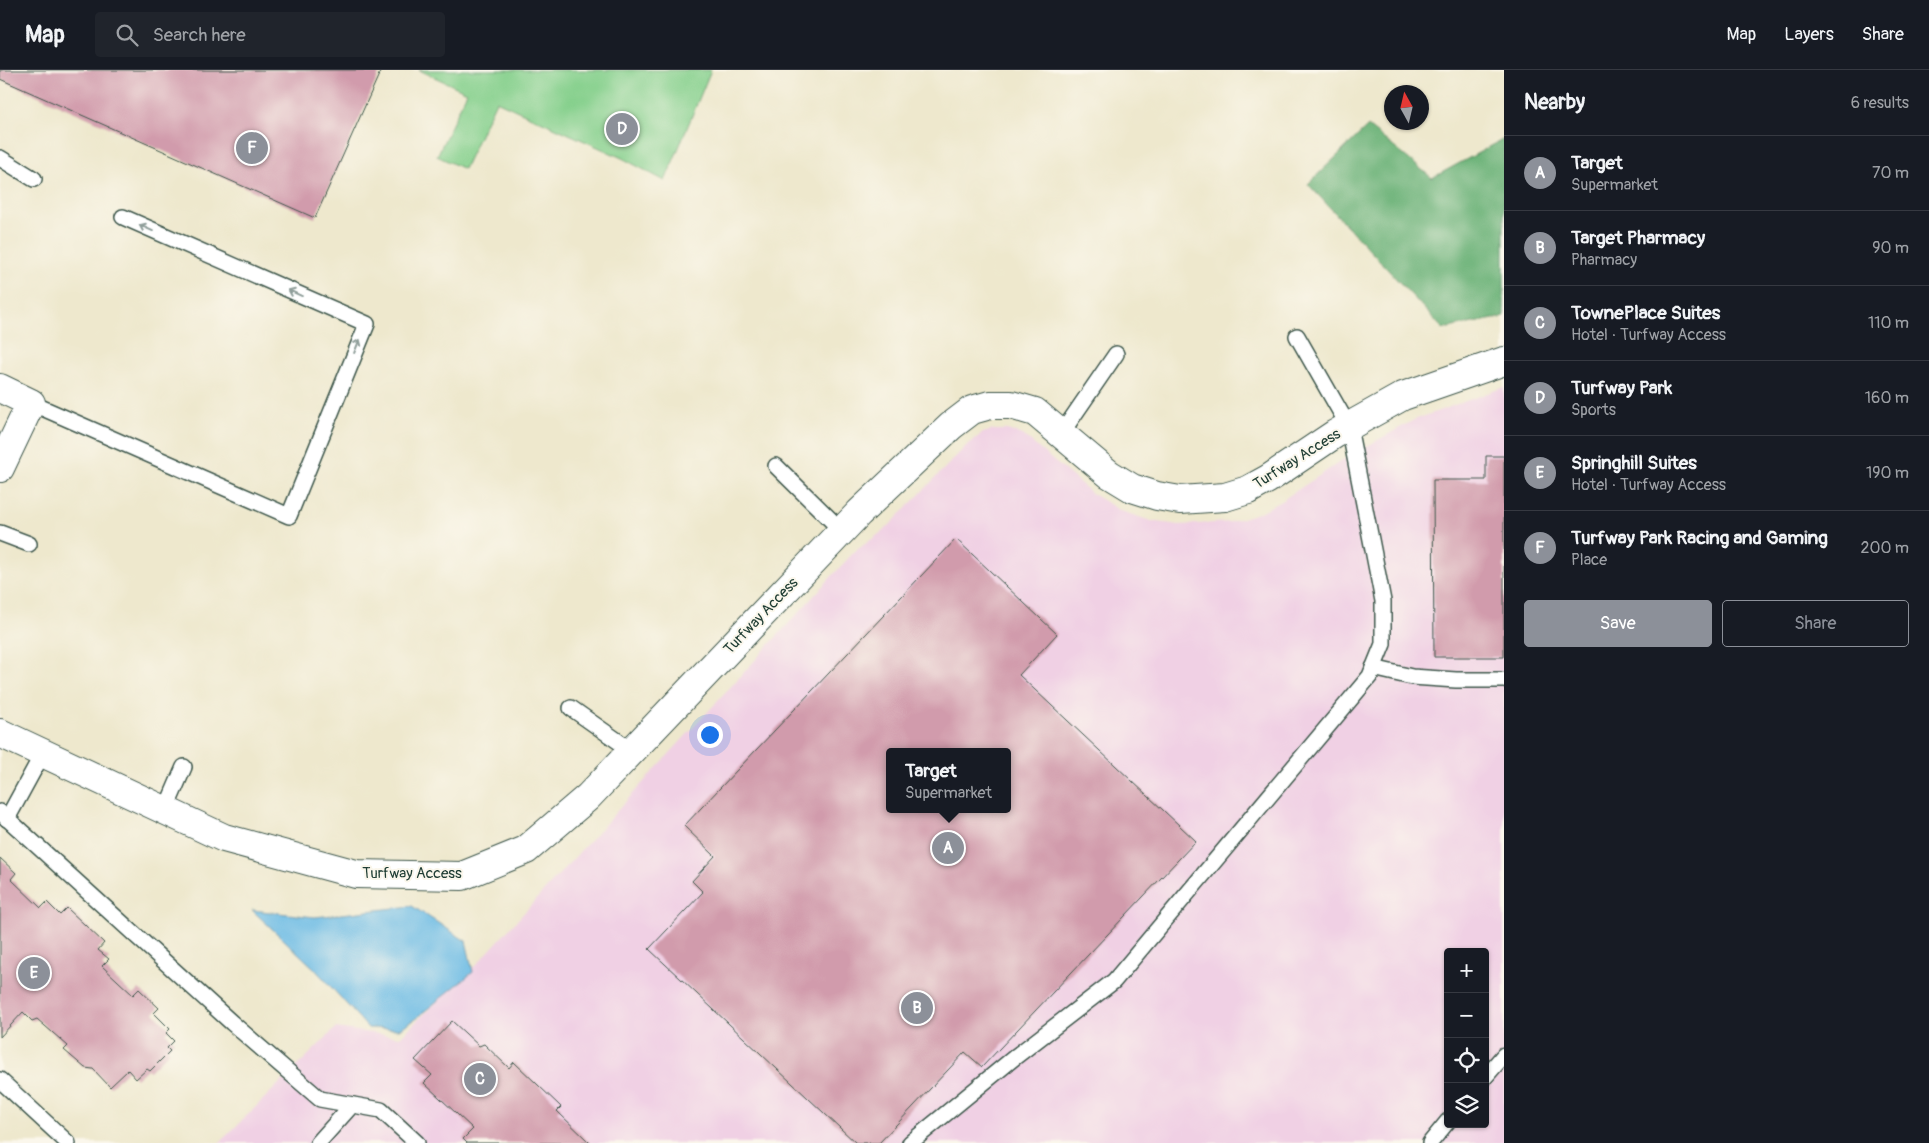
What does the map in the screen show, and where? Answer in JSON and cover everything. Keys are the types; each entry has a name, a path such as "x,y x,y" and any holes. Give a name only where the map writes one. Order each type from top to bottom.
{"street":[{"name":"Turfway Access","path":"0,733 224,838 356,874 462,876 526,850 588,797 842,531 951,426 972,410 990,405 1011,405 1035,412 1109,474 1132,488 1157,496 1180,500 1226,497 1248,490 1268,479 1349,427 1403,396 1504,360"},
{"path":"0,388 32,403 0,468"}],"lane":[{"path":"0,158 34,179"},
{"path":"32,403 289,516 366,324 123,217"},
{"path":"910,1143 1015,1057 1114,981 1370,676 1383,644 1383,601 1349,427 1297,336"},
{"path":"1061,434 1116,354"},
{"path":"776,466 842,531"},
{"path":"0,532 29,544"},
{"path":"1373,668 1412,677 1456,680 1504,680"},
{"path":"571,708 632,751"},
{"path":"43,753 4,816 225,1016 320,1099 381,1110 416,1143"},
{"path":"165,811 184,767"},
{"path":"1489,1072 1504,1055"},
{"path":"0,1080 68,1143"},
{"path":"318,1143 352,1105"},
{"path":"1430,1143 1444,1126"}],"shaded area":[{"path":"1504,387 1504,1143 219,1143 336,1028 400,1037 479,962 854,552 886,529 968,444 983,433 993,430 1007,430 1023,435 1094,495 1121,511 1151,521 1179,525 1230,522 1258,513 1281,501 1349,456 1414,420"}],"green space":[{"path":"419,70 711,70 665,181 622,158 496,101 464,169 437,156 467,92"},
{"path":"1368,126 1432,178 1504,139 1504,317 1443,329 1308,184"}],"water":[{"path":"412,906 466,941 473,972 415,1019 399,1029 368,1028 314,968 252,910 315,917"}],"building":[{"path":"0,70 381,70 315,218 0,79"},
{"path":"1486,456 1504,456 1504,657 1434,657 1433,480 1486,480"},
{"path":"956,539 1057,634 1019,675 1196,841 982,1067 965,1052 879,1143 856,1143 649,949 703,892 692,881 715,856 684,826"},
{"path":"0,858 16,873 11,879 41,908 47,902 60,915 67,908 104,943 98,950 109,959 102,966 133,995 139,989 159,1008 154,1013 170,1029 166,1033 174,1041 167,1048 170,1051 150,1071 147,1069 136,1079 128,1070 110,1087 93,1069 85,1068 64,1050 68,1046 37,1019 32,1021 23,1012 0,1037"},
{"path":"452,1021 479,1046 484,1044 509,1068 514,1062 561,1107 557,1111 590,1143 467,1143 463,1139 473,1129 424,1083 432,1075 415,1060"}],"place":[{"name":"Turfway Park","path":"622,129"},
{"name":"Turfway Park Racing and Gaming","path":"252,148"},
{"name":"Target","path":"948,848"},
{"name":"Springhill Suites","path":"34,973"},
{"name":"Target Pharmacy","path":"917,1008"},
{"name":"TownePlace Suites","path":"480,1079"}]}
